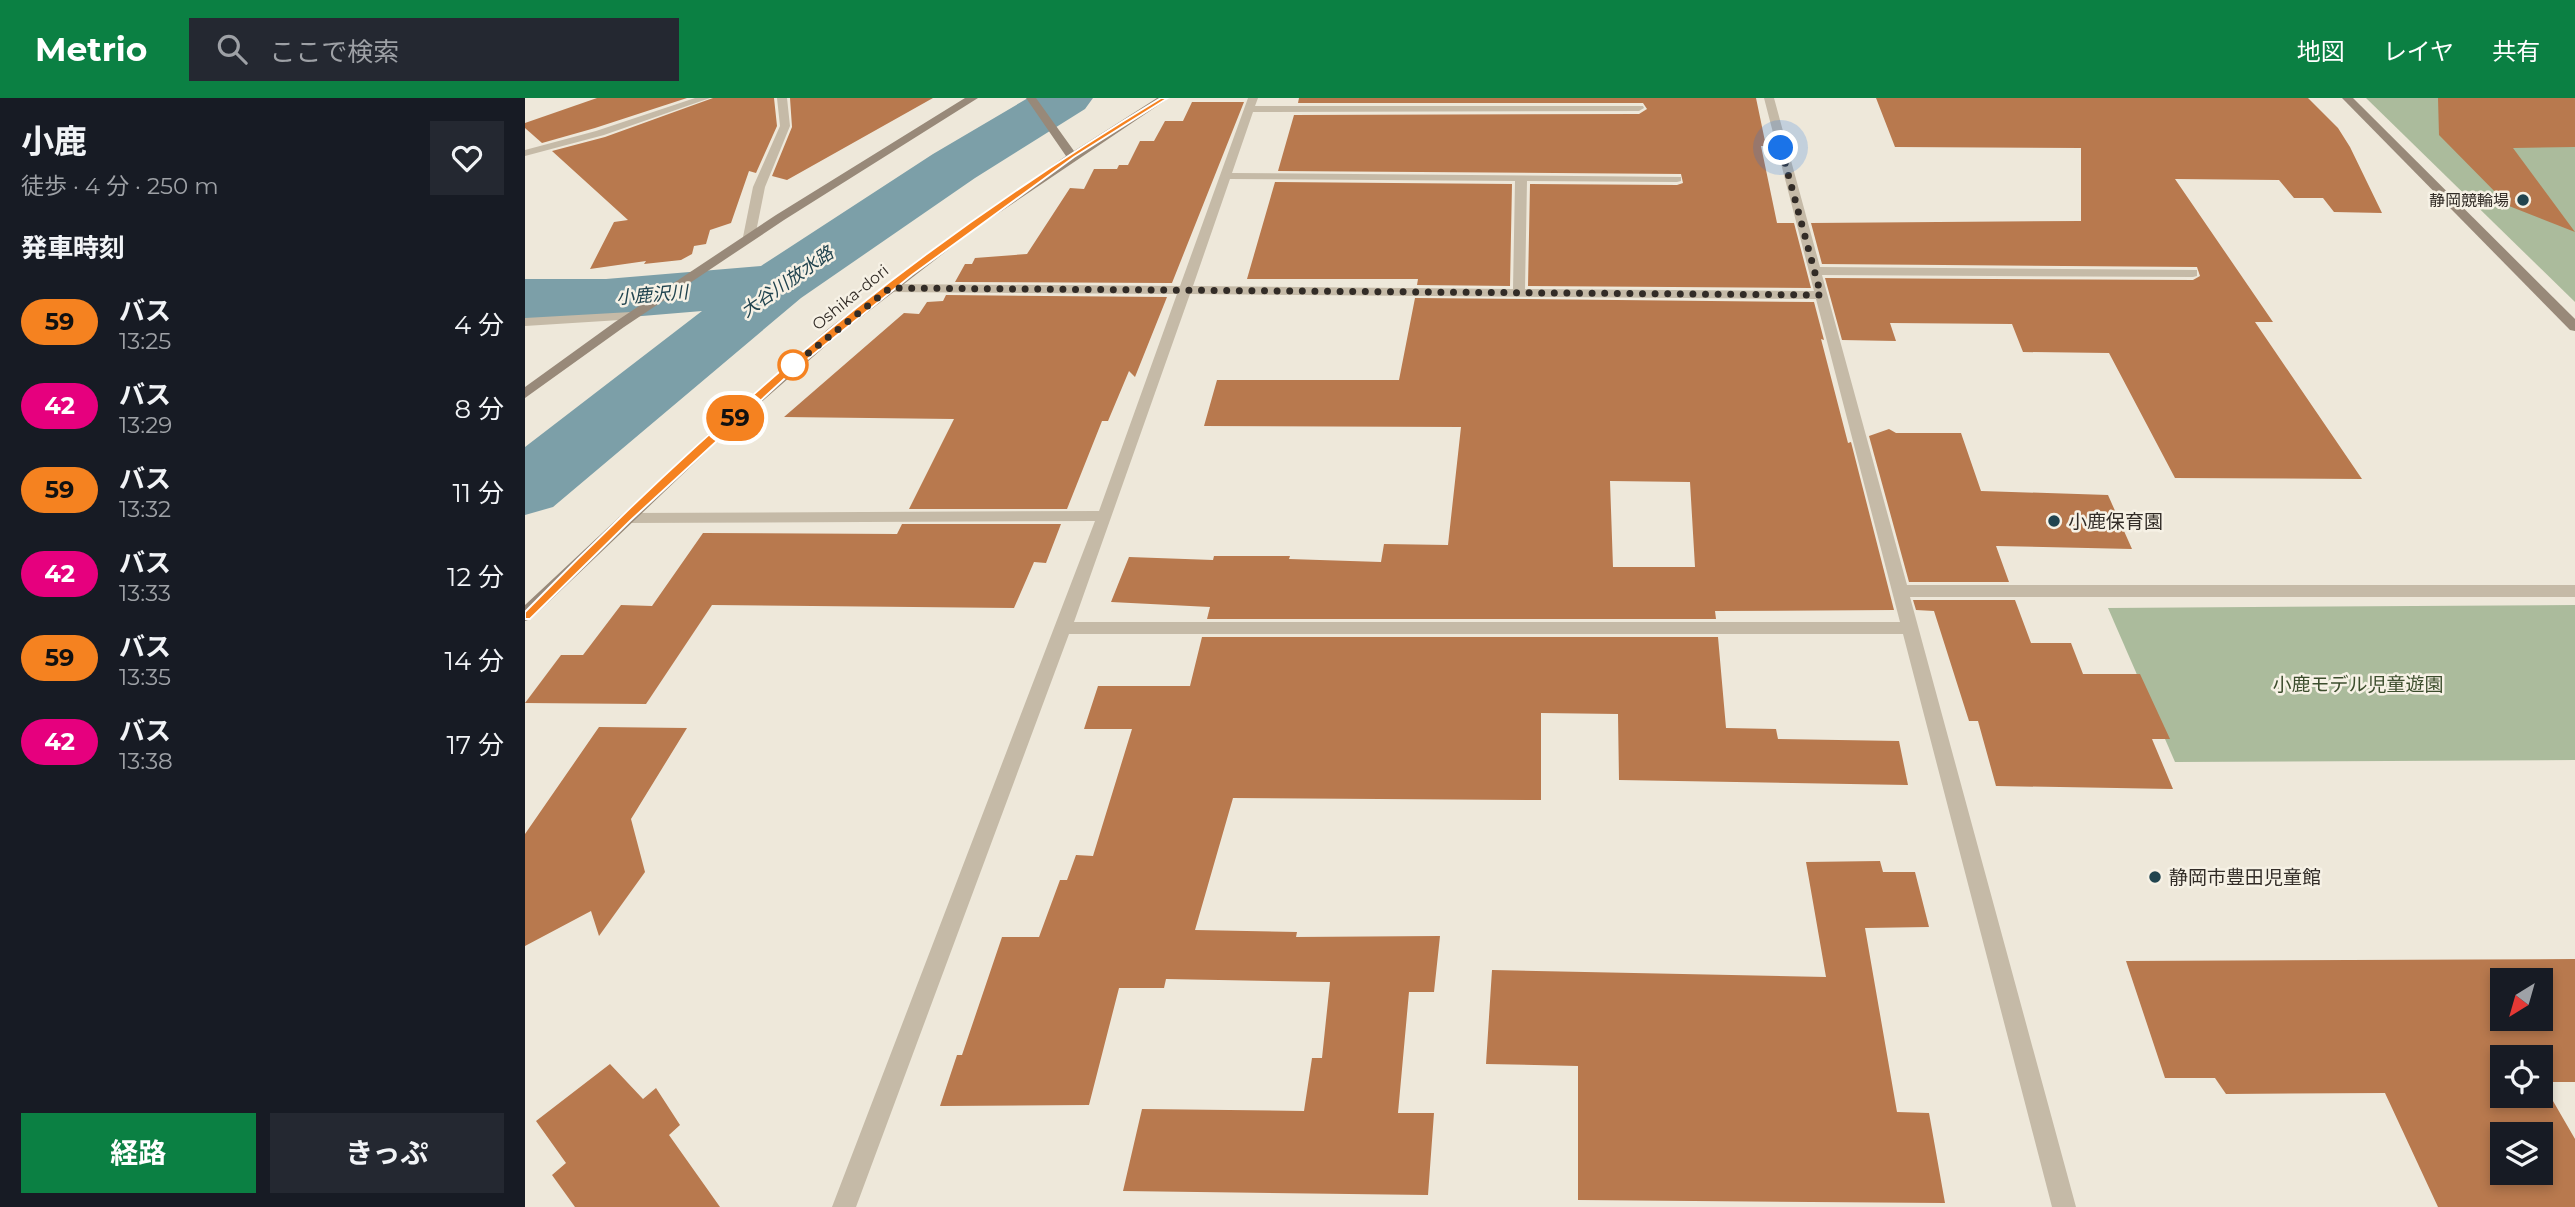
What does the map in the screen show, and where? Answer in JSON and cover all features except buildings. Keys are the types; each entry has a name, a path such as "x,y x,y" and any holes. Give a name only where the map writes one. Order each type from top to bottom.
{"street":[{"path":"525,153 600,133 705,98"},
{"path":"749,237 759,187 785,126 782,98"},
{"path":"525,394 631,316 749,237 899,140 973,98"},
{"path":"1031,98 1071,155"},
{"name":"Oshika-dori","path":"525,615 791,367 890,288 1071,155 1164,98"},
{"path":"1769,98 2064,1207"},
{"path":"2347,98 2575,327"},
{"path":"844,1207 1105,516 1251,103 1582,103 1639,108"},
{"path":"1225,176 1677,178"},
{"path":"1519,293 1521,178"},
{"path":"1814,271 2193,273"},
{"path":"890,288 1821,295"},
{"path":"525,323 631,316"},
{"path":"626,518 1105,516"},
{"path":"1900,591 2575,591"},
{"path":"1063,628 1909,628"}],"green space":[{"name":"静岡競輪場","path":"2366,98 2575,98 2575,302"},
{"name":"小鹿モデル児童遊園","path":"2575,605 2575,760 2175,762 2108,608"}],"waterway":[{"name":"大谷川放水路","path":"778,284 954,166 1066,98"},
{"name":"小鹿沢川","path":"525,299 606,299 778,284"},
{"name":"大谷川放水路","path":"525,488 778,284"}],"bus line":[{"name":"59","path":"525,615 791,367 908,273 1071,155 1164,98"}],"place":[{"name":"静岡競輪場","path":"2523,200"},
{"name":"小鹿保育園","path":"2054,521"},
{"name":"静岡市豊田児童館","path":"2155,877"}],"route":[{"path":"793,365 791,367 890,288 1821,295 1781,148"}]}
